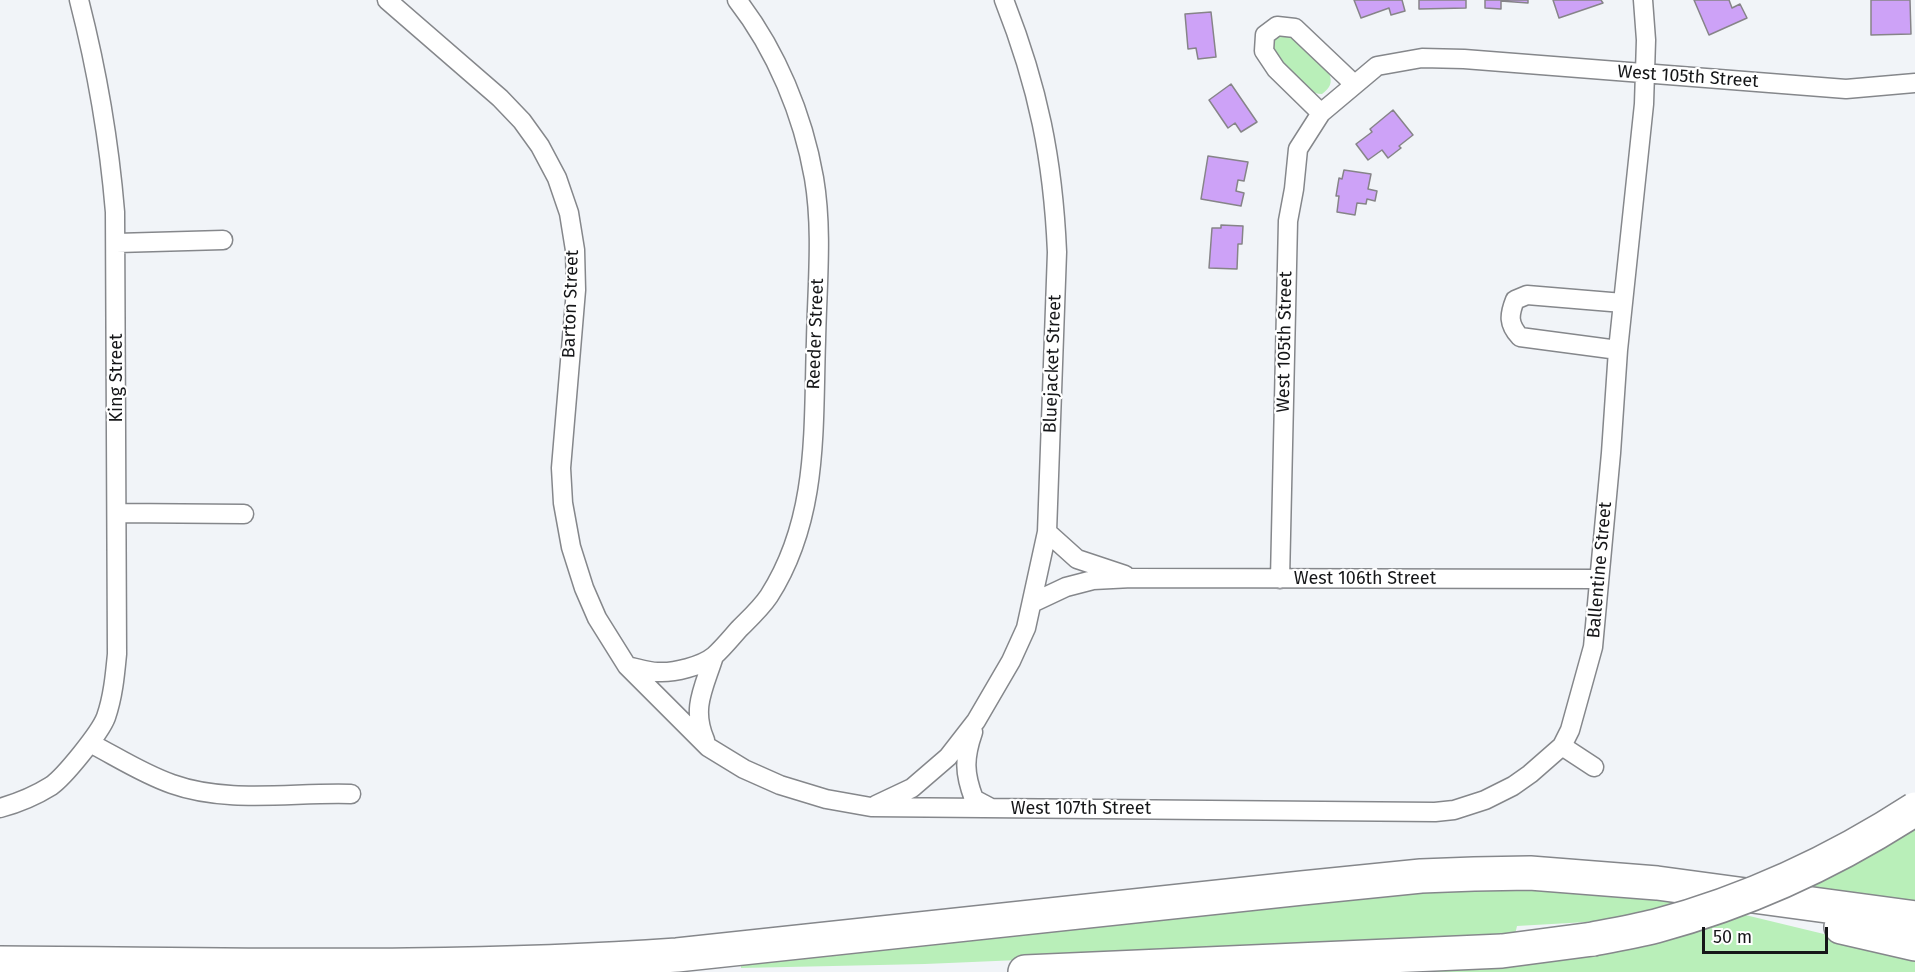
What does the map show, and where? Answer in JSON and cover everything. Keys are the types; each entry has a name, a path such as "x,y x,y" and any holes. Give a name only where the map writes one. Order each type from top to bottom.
{"highway":[{"path":"1025,972 1502,951 1593,939 1655,926 1710,910 1767,889 1848,849 1915,809"},
{"path":"0,963 400,969 588,962 677,955 1302,888 1431,876 1530,873 1657,883 1915,918"},
{"path":"1721,893 1845,928 1915,944"}],"street":[{"name":"King Street","path":"79,0 92,51 109,148 117,243 117,654 112,698 105,720 90,743"},
{"name":"Barton Street","path":"387,0 500,98 528,129 557,178 569,213 575,250 576,290 561,468 562,503 571,547 584,588 597,618 627,666"},
{"name":"Reeder Street","path":"627,666 658,672 698,666 714,656 768,598 786,567 800,530 809,489 813,444 818,254 818,215 814,178 790,96 768,49 737,0"},
{"name":"Bluejacket Street","path":"871,807 912,788 948,757 976,721 1011,661 1026,628 1047,532 1057,252 1056,215 1050,163 1038,101 1022,44 1004,0"},
{"name":"Ballentine Street","path":"1562,746 1570,730 1593,647 1618,350 1644,104 1646,40 1643,0"},
{"path":"1321,113 1276,69 1263,51 1265,35 1278,26 1295,28 1354,84"},
{"name":"West 105th Street","path":"1280,579 1288,221 1298,149 1321,113 1377,66 1422,58 1464,59 1846,89 1915,83"},
{"path":"117,243 223,240"},
{"path":"1618,350 1520,337 1512,328 1509,315 1515,300 1527,295 1623,303"},
{"path":"118,513 244,514"},
{"name":"West 106th Street","path":"1047,532 1077,559 1132,578"},
{"name":"West 106th Street","path":"1032,603 1066,587 1093,580 1132,578 1599,579"},
{"name":"Reeder Street","path":"708,747 699,726 697,709 714,656"},
{"name":"West 107th Street","path":"627,666 708,747 744,769 780,785 826,799 871,807 1435,812 1454,810 1485,800 1513,786 1562,746"},
{"name":"Bluejacket Street","path":"976,721 966,751 966,778 974,799 993,809"},
{"path":"0,808 29,798 53,784 90,743 167,782 215,793 351,794"},
{"path":"1562,746 1594,768"}],"green space":[{"path":"1290,33 1329,73 1330,85 1322,94 1315,93 1301,84 1272,51 1274,38"},
{"path":"1915,822 1915,906 1799,889"},
{"path":"1478,889 1571,891 1693,903 1639,919 1517,926 1514,939 925,964 741,968 741,962 1383,894"},
{"path":"1737,913 1915,956 1915,972 1249,972"}],"building":[{"path":"1354,0 1402,0 1405,11 1391,15 1389,8 1361,18"},
{"path":"1419,0 1466,0 1466,8 1419,9"},
{"path":"1485,0 1528,0 1528,3 1501,1 1501,9 1485,8"},
{"path":"1553,0 1601,0 1603,3 1559,18"},
{"path":"1694,0 1729,0 1732,8 1740,4 1747,18 1709,35"},
{"path":"1871,0 1910,0 1911,34 1871,35"},
{"path":"1211,12 1216,57 1198,59 1196,48 1188,49 1185,14"},
{"path":"1231,84 1257,122 1241,132 1235,123 1228,128 1209,100"},
{"path":"1393,110 1413,135 1388,158 1382,150 1368,160 1356,144 1372,132 1370,129"},
{"path":"1208,156 1248,162 1244,181 1238,180 1236,191 1244,193 1241,206 1201,199"},
{"path":"1344,170 1371,174 1368,189 1377,191 1375,201 1367,199 1366,204 1357,203 1355,215 1337,212 1339,196 1336,196 1339,178 1342,179"},
{"path":"1221,225 1243,226 1242,244 1238,244 1237,269 1209,268 1212,228 1221,228"}]}
